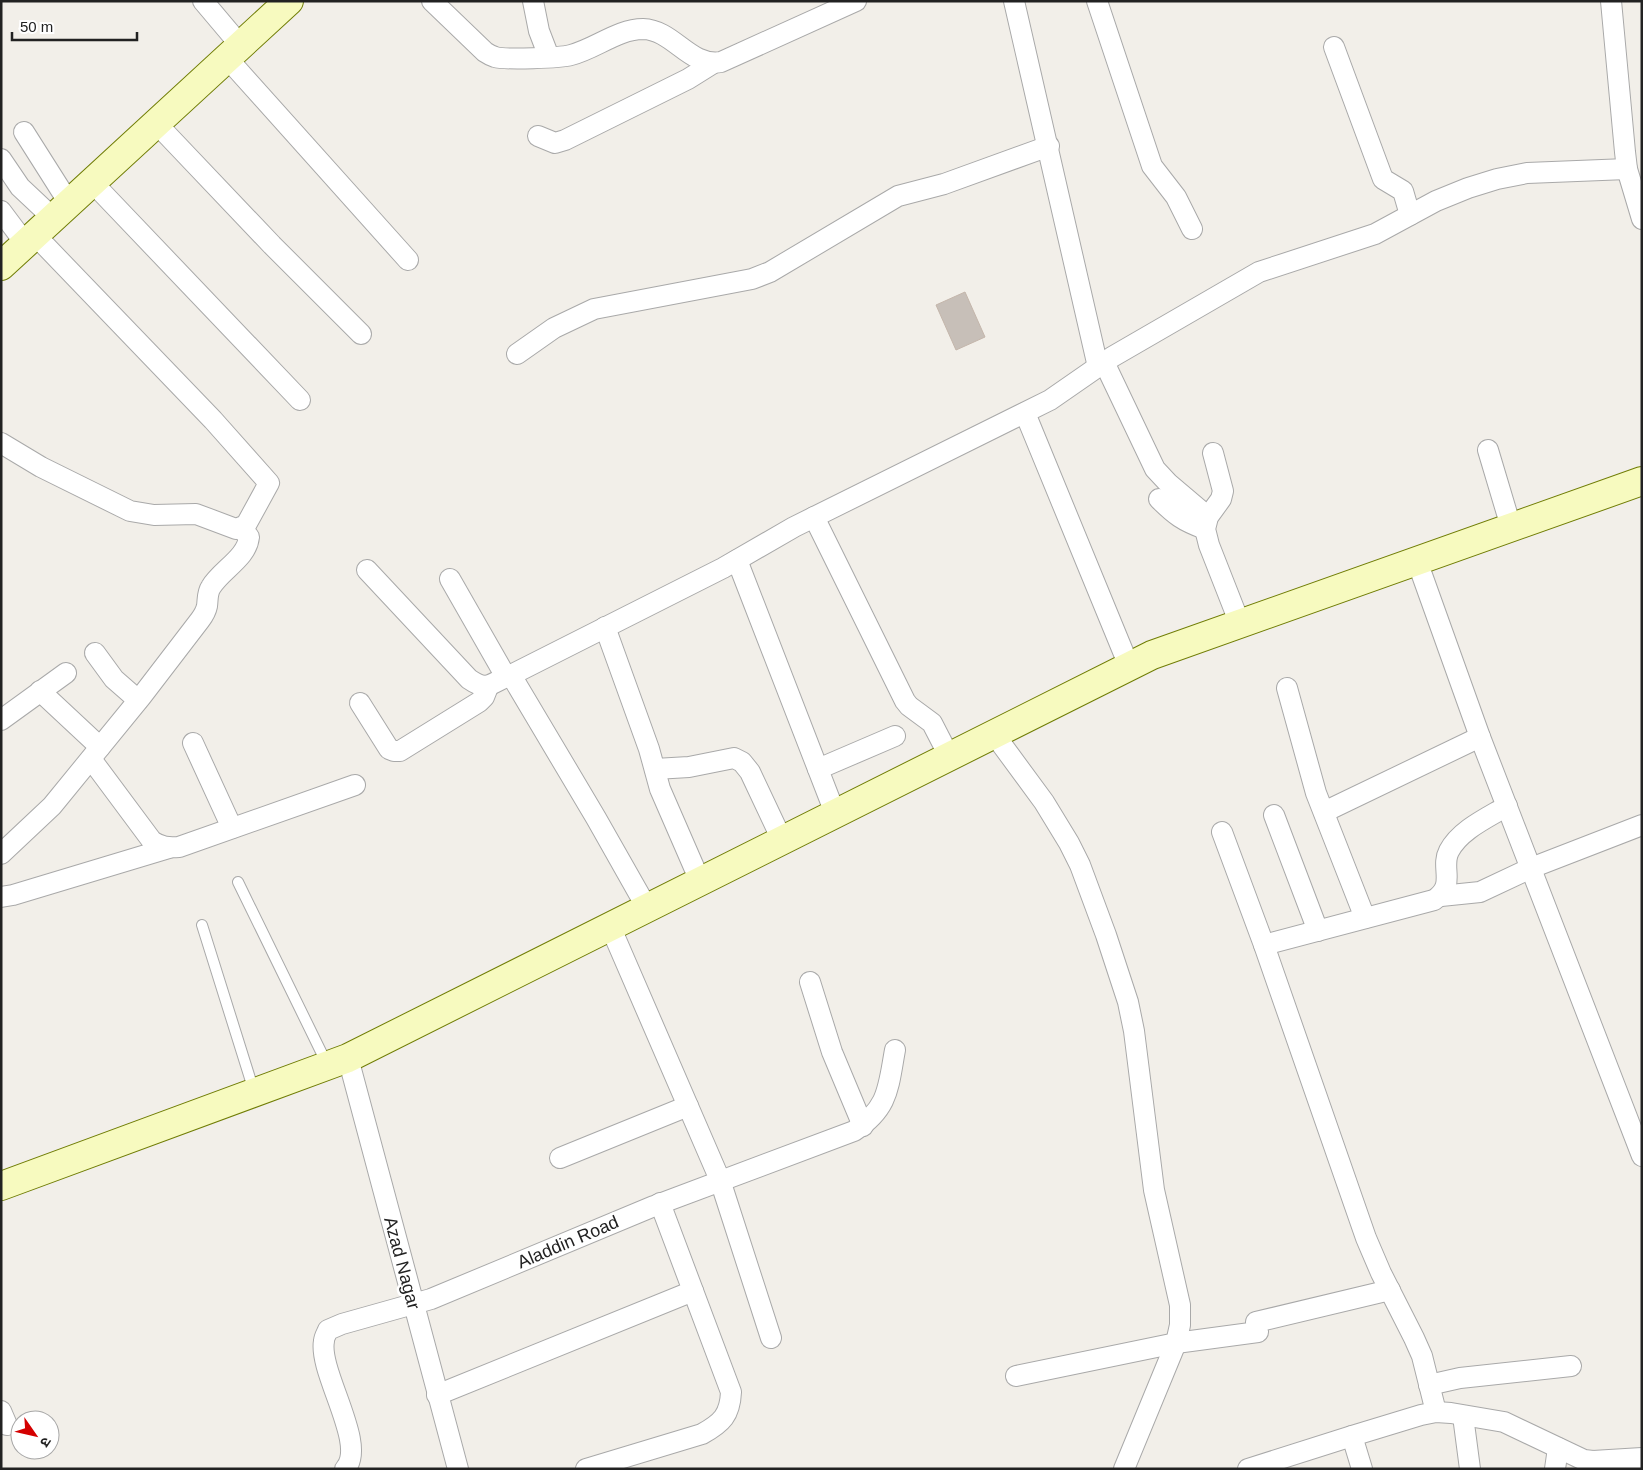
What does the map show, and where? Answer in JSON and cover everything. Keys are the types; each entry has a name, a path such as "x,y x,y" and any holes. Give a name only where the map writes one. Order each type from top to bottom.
{"street":[{"path":"203,1 234,52 408,260"},
{"path":"1,266 289,1"},
{"path":"432,1 490,55 501,58 571,55 629,31 644,29 673,41 690,56 712,64"},
{"path":"533,1 539,31 541,57"},
{"path":"538,136 556,143 565,140 688,79 712,64 721,62 856,1"},
{"path":"1014,1 1101,364 1155,469 1207,523"},
{"path":"1097,1 1152,166 1176,197 1192,229"},
{"path":"1611,1 1619,101 1627,169 1642,219"},
{"path":"1334,47 1383,179 1403,191 1410,215"},
{"path":"156,124 272,245 361,334"},
{"path":"24,132 46,225"},
{"path":"517,354 554,328 594,309 752,279 770,272 898,196 944,184 1048,146"},
{"path":"1,160 46,225 269,483 246,525 236,529 196,514 154,515 130,511 41,467 1,442"},
{"path":"367,570 469,680 482,687 488,686 737,560 814,517 1025,413 1056,396 1101,364 1259,272 1375,234 1436,201 1497,179 1527,173 1627,169"},
{"path":"92,182 300,400"},
{"path":"1,210 46,225"},
{"path":"1025,413 1129,666"},
{"path":"1488,450 1511,527"},
{"path":"1212,453 1223,491 1221,499 1207,523 1209,545 1240,624"},
{"path":"1,1186 337,1061 1152,655 1642,480"},
{"path":"1159,499 1181,518 1207,523"},
{"path":"814,517 906,701 914,710 932,723 949,756"},
{"path":"1,854 52,806 200,620 207,607 209,589 240,556 246,546 249,537 241,528"},
{"path":"737,560 835,813"},
{"path":"1417,560 1480,737 1531,868 1634,1116 1642,1156"},
{"path":"450,579 596,818 647,908"},
{"path":"605,627 667,806 700,881"},
{"path":"95,653 114,679 138,700"},
{"path":"1,720 66,673"},
{"path":"360,703 390,749 394,752 400,751 478,702 484,697 488,686"},
{"path":"1287,688 1314,784 1366,918"},
{"path":"40,691 96,753 152,841 159,846 169,848"},
{"path":"994,734 1044,802 1070,843 1106,935 1128,1002 1134,1031 1154,1190 1180,1305 1180,1326 1176,1343 1124,1469"},
{"path":"818,769 895,736"},
{"path":"1324,812 1480,737"},
{"path":"193,742 232,828"},
{"path":"655,769 689,767 729,758 742,762 750,772 782,840"},
{"path":"1,897 169,848 179,847 355,785"},
{"path":"1441,896 1446,884 1448,853 1453,844 1466,832 1507,806"},
{"path":"1274,815 1318,931"},
{"path":"1264,946 1434,900 1441,896 1480,892 1531,868 1642,825"},
{"path":"1222,832 1366,1238 1422,1356 1436,1412"},
{"path":"610,926 720,1180 771,1338"},
{"path":"810,982 836,1060 863,1126"},
{"name":"Aladdin Road","path":"345,1469 348,1467 353,1454 324,1356 324,1340 328,1330 342,1324 413,1305 449,1292 660,1203 854,1132 872,1118 887,1096 895,1050"},
{"name":"Azad Nagar","path":"337,1061 413,1305 458,1469"},
{"path":"560,1158 688,1106"},
{"path":"591,1468 702,1434 715,1427 725,1417 730,1405 731,1392 660,1203"},
{"path":"1016,1376 1257,1327 1390,1290"},
{"path":"437,1395 693,1291"},
{"path":"1429,1385 1460,1378 1571,1366"},
{"path":"1253,1468 1352,1436 1436,1412 1496,1420 1512,1425 1584,1460 1642,1458"},
{"path":"1463,1416 1470,1469"},
{"path":"1352,1436 1362,1469"},
{"path":"1555,1469 1558,1448"}],"lane":[{"path":"238,882 337,1061"},
{"path":"202,925 254,1092"}],"building":[{"path":"965,292 985,337 956,350 936,305"}]}
